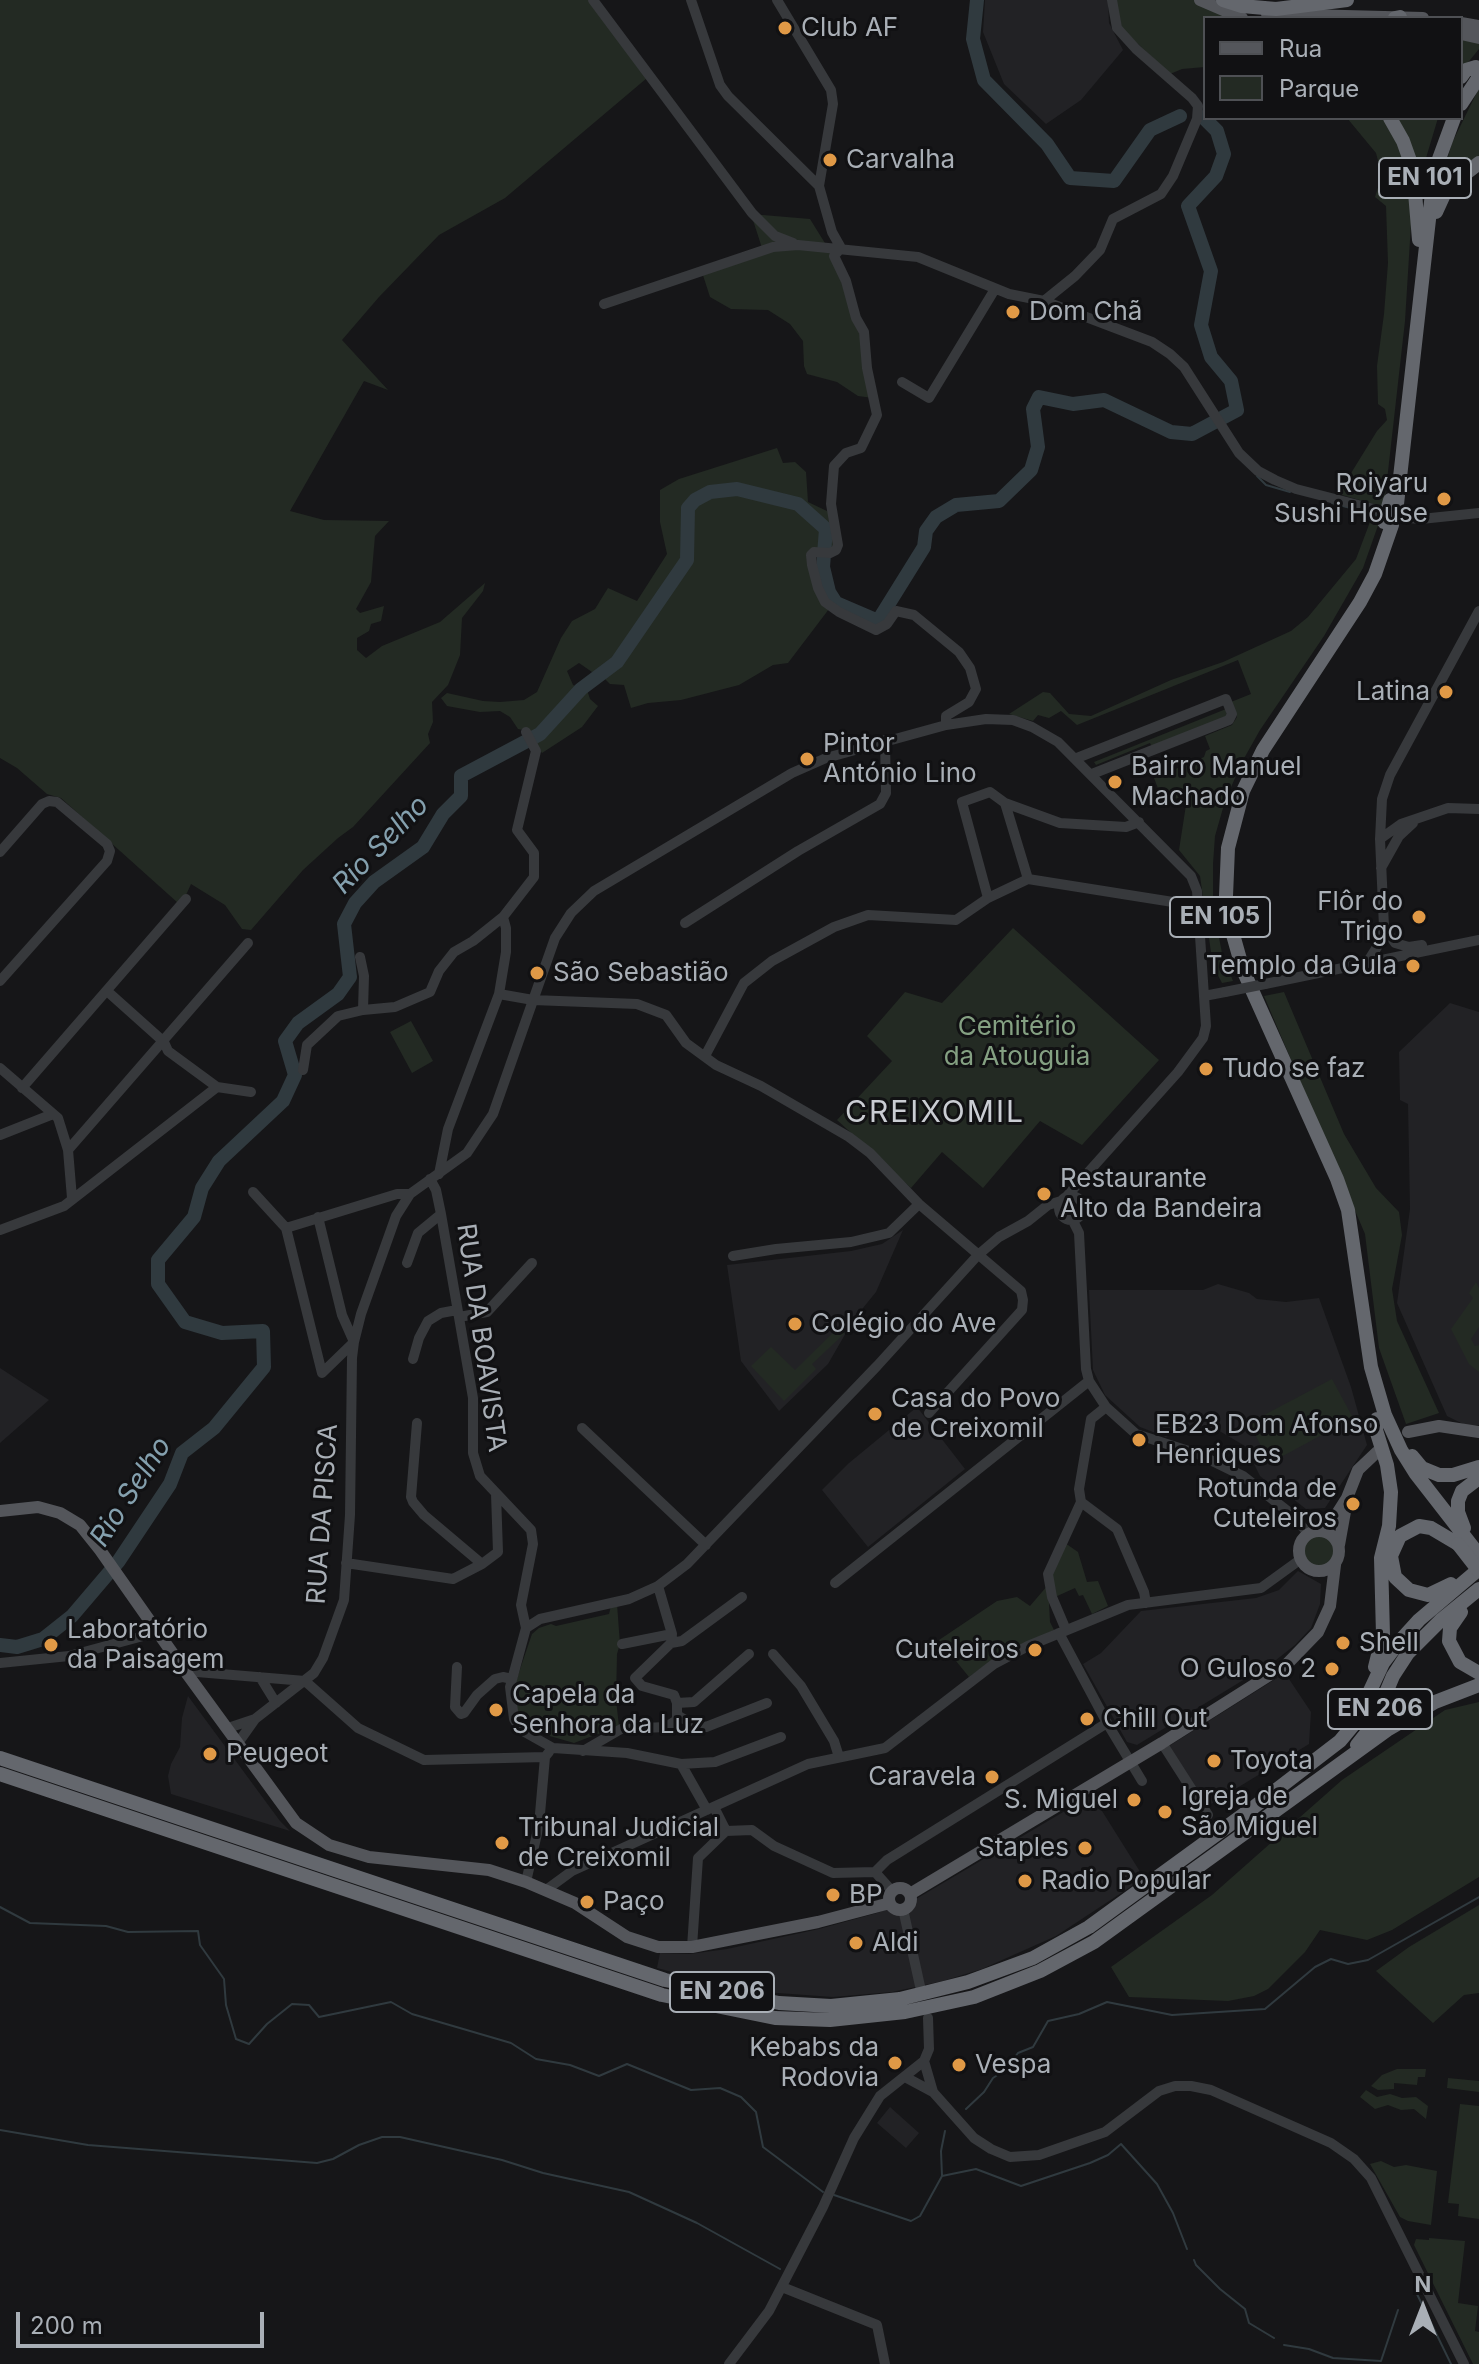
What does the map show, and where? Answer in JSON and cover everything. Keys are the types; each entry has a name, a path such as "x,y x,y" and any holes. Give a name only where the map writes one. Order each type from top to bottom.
{"highway":[{"path":"1223,0 1242,6 1276,9 1347,0"},
{"path":"1463,86 1478,69"},
{"path":"1463,100 1478,69"},
{"path":"1391,120 1413,169 1423,240"},
{"name":"EN 101","path":"1423,240 1426,176 1443,120"},
{"name":"EN 101","path":"1423,240 1435,172 1453,120"},
{"path":"1423,240 1443,193 1451,183 1479,163"},
{"name":"EN 105","path":"1423,240 1394,502 1375,574 1263,750 1243,791 1230,835 1226,882 1230,924 1243,970 1348,1210 1381,1417 1402,1471 1461,1540 1479,1555"},
{"path":"1372,1687 1383,1635 1381,1558 1389,1526 1391,1492 1387,1465 1376,1430 1381,1417 1394,1423 1416,1462 1427,1471 1446,1476 1479,1467"},
{"path":"1475,1573 1459,1577 1433,1593 1422,1595 1403,1586 1393,1571 1392,1549 1400,1536 1412,1528 1431,1528 1461,1540 1464,1529 1458,1501 1462,1491 1479,1478"},
{"name":"EN 105","path":"1461,1540 1475,1573"},
{"name":"EN 206","path":"0,1758 665,1980 758,2001 831,2006 900,1999 968,1982 1033,1958 1089,1927 1181,1861 1340,1741 1355,1723 1383,1663 1399,1642 1419,1620 1475,1573"},
{"path":"1478,1590 1474,1600 1452,1622 1449,1635 1455,1656 1465,1667 1479,1673"},
{"name":"EN 206","path":"0,1774 662,1995 775,2018 830,2020 905,2012 974,1997 1040,1971 1094,1942 1324,1774 1358,1745 1372,1726 1393,1676 1408,1653 1478,1590"},
{"path":"1324,1774 1420,1710 1479,1685"}],"main road":[{"path":"1200,0 1237,16"},
{"path":"1212,0 1239,10 1268,14 1355,16"},
{"path":"1408,1432 1439,1426 1479,1432"},
{"path":"1335,1565 1325,1571 1308,1567 1301,1559 1300,1547 1335,1517 1347,1498 1358,1470 1377,1452"},
{"path":"910,1894 1287,1664 1318,1632 1330,1606 1347,1498"},
{"path":"0,1511 27,1507 60,1513 80,1525 296,1823 329,1845 369,1857 489,1870 550,1891 627,1937 658,1947 692,1947 833,1919 891,1897 902,1888 910,1894"},
{"path":"1314,1532 1331,1534 1339,1545"},
{"path":"1317,1571 1330,1596"},
{"path":"891,1897 894,1907 903,1909 910,1903 910,1894"}],"street":[{"path":"593,0 752,213 775,236 798,245"},
{"path":"691,0 720,85 819,186"},
{"path":"777,0 831,90 833,104 819,186 832,232 841,248"},
{"path":"1044,301 1100,250 1113,219 1161,194 1173,176 1197,119 1198,106 1192,98 1117,28 1112,0"},
{"path":"604,304 773,247 798,245 918,257 995,289 1044,301 1152,342 1184,367 1239,453 1258,471 1296,489 1409,518 1479,513"},
{"path":"841,248 834,256 864,332 867,368 877,415 861,448 846,453 834,466 831,504 838,545 836,550 811,555 818,588 825,602 876,630 887,624 896,611 914,615 959,652 970,668 976,689 969,702 946,716 946,725"},
{"path":"902,382 929,398 995,289"},
{"path":"1367,963 1384,927 1380,839 1382,799 1390,775 1479,611"},
{"path":"1077,758 1226,699 1232,714 1229,720 1092,774"},
{"path":"253,1192 286,1228 322,1373 354,1342 396,1216 410,1194 467,1153 493,1114 555,938 571,913 594,891 792,773 826,758 946,725 986,719 1013,720 1045,734 1077,758 1191,876 1197,891 1206,1026 1203,1038 1178,1072 1064,1199 1059,1209 1079,1233 1089,1381 1106,1407 1136,1434 1198,1454 1243,1476 1314,1532"},
{"path":"303,1070 307,1045 338,1016 395,1007 430,992 439,971 454,952 503,917 534,877 534,853 517,830 536,751 526,732"},
{"path":"685,923 798,851 880,804 886,793 885,740"},
{"path":"988,898 962,802 990,792 1005,803 1060,823 1126,827 1139,822"},
{"path":"0,852 42,804 49,801 57,802 67,810 107,844 110,851 107,861 0,981"},
{"path":"1005,803 1028,879"},
{"path":"1380,839 1401,824 1448,808 1479,809"},
{"path":"1381,868 1399,836 1414,821"},
{"path":"1380,839 1399,836"},
{"path":"705,1056 744,983 772,961 834,927 868,915 956,920 988,898 1028,879 1198,906"},
{"path":"22,1088 186,899"},
{"path":"434,1176 448,1129 499,994 506,952 503,917"},
{"path":"1384,927 1397,950 1389,958"},
{"path":"1378,945 1385,939 1409,947 1479,934"},
{"path":"1204,996 1479,940"},
{"path":"68,1150 248,943"},
{"path":"1378,945 1379,955 1389,958"},
{"path":"360,957 364,976 363,1010"},
{"path":"107,991 164,1042 168,1051 217,1087 251,1092"},
{"path":"499,994 533,1000 637,1004 666,1015 686,1043 716,1065 761,1086 849,1137 870,1153 919,1204 1021,1291 1022,1310 929,1413"},
{"path":"0,1068 58,1118 68,1150 72,1198"},
{"path":"0,1230 64,1206 217,1087"},
{"path":"0,1135 53,1114"},
{"name":"RUA DA BOAVISTA","path":"434,1176 473,1398 473,1453 480,1476 531,1530 533,1544 521,1605 526,1628"},
{"path":"1028,1221 1081,1214 1085,1178"},
{"path":"286,1228 397,1194 410,1194"},
{"path":"781,1737 720,1761 681,1764 627,1753 553,1748 521,1730 514,1719 510,1687 526,1628 540,1619 629,1599 658,1586 687,1564 978,1255 999,1237 1028,1221 1048,1205 1076,1197 1082,1204"},
{"path":"733,1256 851,1242 889,1233 919,1204"},
{"path":"407,1263 418,1233 441,1214"},
{"path":"318,1217 342,1315 354,1342"},
{"path":"413,1359 428,1321 441,1313 487,1312 532,1263"},
{"name":"RUA DA PISCA","path":"238,1743 255,1719 314,1673 323,1658 344,1600 350,1515 354,1342"},
{"path":"835,1583 1089,1381"},
{"path":"1106,1407 1091,1419 1079,1489 1081,1502 1048,1574 1062,1632 1107,1723 1142,1781"},
{"path":"417,1423 413,1502 482,1564"},
{"path":"582,1428 706,1545"},
{"path":"346,1563 453,1579 498,1552 496,1494"},
{"path":"1081,1502 1117,1529 1146,1603"},
{"path":"550,1891 572,1871 808,1764 872,1752 892,1744 994,1664 1062,1632 1118,1608 1253,1591 1269,1584 1301,1559"},
{"path":"658,1586 671,1638"},
{"path":"622,1644 671,1638 682,1641 742,1597"},
{"path":"0,1663 69,1656 158,1632"},
{"path":"583,1751 621,1729 671,1726 676,1722 677,1703 671,1693 642,1686 635,1678 671,1638"},
{"path":"677,1703 694,1702 749,1654"},
{"path":"773,1654 801,1686 834,1741 839,1757"},
{"path":"457,1667 455,1707 461,1714 495,1679 512,1679"},
{"path":"185,1671 305,1681 358,1728 424,1760 545,1757"},
{"path":"260,1677 276,1703"},
{"path":"677,1715 694,1725 706,1727 767,1703"},
{"name":"RUA DA PISCA","path":"228,1728 255,1719"},
{"path":"692,1947 698,1858 726,1831 752,1830 774,1846 833,1873 875,1872 887,1860 1107,1723"},
{"path":"1162,1743 1208,1815"},
{"path":"526,1882 539,1825 545,1757 553,1748"},
{"path":"681,1764 726,1831"},
{"path":"875,1872 891,1897"},
{"path":"903,1909 920,1986"},
{"path":"729,2364 769,2311 823,2207 854,2138 880,2096 924,2061 931,2035 928,2018"},
{"path":"924,2061 933,2092"},
{"path":"905,2077 933,2092 974,2138 1010,2157 1039,2155 1105,2132 1159,2091 1175,2086 1211,2090 1331,2143 1354,2159 1371,2178 1464,2364"},
{"path":"782,2287 877,2325 885,2364"}],"shaded area":[{"path":"985,0 1108,0 1109,23 1123,50 1081,100 1046,124 1004,84 983,32"},
{"path":"1450,1003 1479,1012 1479,1425 1467,1426 1447,1416 1397,1303 1410,1209 1408,1104 1400,1100 1399,1052"},
{"name":"Colégio do Ave","path":"903,1230 876,1292 863,1308 861,1317 847,1331 828,1364 779,1411 741,1361 727,1265 851,1251 882,1244"},
{"path":"1218,1284 1249,1293 1257,1299 1286,1302 1319,1298 1351,1387 1367,1445 1325,1508 1306,1509 1279,1488 1275,1489 1260,1476 1245,1446 1216,1429 1193,1424 1166,1437 1140,1427 1105,1395 1093,1370 1089,1290 1203,1290"},
{"path":"0,1368 49,1400 0,1443"},
{"path":"917,1407 965,1469 868,1547 822,1490 849,1463"},
{"path":"1298,1571 1321,1584 1320,1604 1311,1628 1295,1645 1276,1660 1137,1745 1127,1742 1083,1664 1101,1653 1141,1611 1256,1598 1279,1590"},
{"path":"1285,1673 1311,1712 1309,1744 1206,1807 1169,1746"},
{"path":"188,1696 290,1831 171,1794 168,1776 180,1747 182,1718"},
{"path":"1092,1795 1144,1878 1056,1936 982,1969 892,1992 833,1997 764,1992 717,1984 657,1968 660,1953 690,1954 727,1949 819,1929 916,1899"},
{"path":"890,2107 919,2133 906,2148 877,2123"}],"green space":[{"path":"0,0 591,0 647,78 505,198 439,235 342,340 388,390 364,381 290,511 324,520 389,521 375,536 371,582 356,609 360,613 384,606 381,621 371,624 369,631 357,638 357,650 366,658 382,646 440,622 485,583 483,591 462,618 460,655 448,685 432,702 433,722 428,734 430,743 353,827 303,870 251,930 242,929 225,905 191,884 178,903 61,798 47,794 0,758"},
{"path":"1115,0 1195,0 1231,16 1203,16 1203,67 1182,69 1170,74 1120,27"},
{"path":"1463,39 1479,43 1479,49 1463,69"},
{"path":"1479,88 1479,157 1438,192 1452,143"},
{"path":"1349,120 1386,120 1404,156 1412,208 1405,321 1384,507 1342,495 1340,491 1387,420 1385,409 1378,404 1377,366 1388,263 1386,206 1375,197 1382,175 1376,153"},
{"path":"1395,120 1437,120 1420,178"},
{"path":"751,214 810,219 828,248 856,318 873,398 858,396 837,382 807,374 803,341 790,324 768,310 731,309 710,297 701,269 762,248"},
{"path":"777,448 783,463 795,462 806,472 808,502 829,512 835,544 831,549 810,551 829,609 788,663 773,665 739,685 681,700 631,708 624,685 610,684 598,672 592,672 579,663 567,671 573,685 587,690 590,699 598,706 582,727 542,753 528,731 518,729 510,717 500,711 480,712 447,706 441,698 447,693 500,702 524,700 537,692 572,621 595,609 608,588 637,601 667,554 660,522 660,490 679,479"},
{"path":"1373,514 1381,517 1363,568 1324,636 1260,730 1225,801 1215,836 1213,907 1222,953 1233,981 1222,983 1213,966 1200,876 1179,850 1186,805 1182,796 1164,804 1163,801 1158,803 1154,794 1159,791 1154,778 1204,757 1210,749 1205,736 1232,725 1237,717 1231,702 1251,694 1238,660 1077,725 1061,711 1049,718 1038,715 1033,721 1009,714 1043,692 1050,693 1069,714 1091,716 1291,631 1308,617 1356,559"},
{"path":"1226,709 1227,716 1152,747 1150,743 1096,765 1094,762"},
{"name":"Cemitério da Atouguia","path":"1013,928 1159,1060 1082,1145 1040,1121 983,1188 942,1152 911,1188 837,1120 892,1061 867,1036 905,992 942,1003"},
{"path":"1284,992 1344,1134 1376,1188 1399,1212 1402,1235 1392,1289 1397,1321 1439,1413 1406,1424 1379,1348 1365,1234 1264,996"},
{"path":"411,1021 433,1061 412,1073 390,1032"},
{"path":"1476,1282 1479,1288 1479,1327 1471,1339 1475,1346 1479,1345 1479,1372 1469,1364 1451,1329 1473,1298 1469,1293"},
{"path":"839,1327 845,1333 812,1364 816,1369 784,1401 751,1366 771,1347 795,1370"},
{"path":"1332,1379 1353,1418 1270,1463 1249,1423"},
{"path":"1319,1535 1331,1539 1335,1551 1331,1563 1319,1567 1307,1563 1303,1551 1307,1539"},
{"path":"1065,1543 1078,1552 1087,1582 1098,1581 1108,1606 1092,1614 1083,1595 1079,1596 1075,1588 1055,1597 1051,1575"},
{"path":"1048,1585 1050,1622 1054,1630 997,1657 969,1677 939,1640 997,1601 1017,1597 1030,1606"},
{"path":"617,1604 620,1644 616,1700 619,1726 574,1743 529,1730 517,1716 515,1684 532,1634 551,1624 556,1626 609,1614 611,1606"},
{"path":"1479,1702 1479,1877 1392,1930 1367,1940 1320,1930 1305,1952 1268,1989 1254,1996 1228,2001 1129,1997 1111,1967 1212,1895 1342,1780 1445,1710"},
{"path":"1479,1905 1479,1993 1464,1995 1433,2023 1376,1971 1409,1947"},
{"path":"1397,2069 1426,2069 1425,2077 1418,2077 1417,2085 1394,2083 1394,2089 1378,2090 1371,2086 1382,2075"},
{"path":"1448,2078 1479,2081 1479,2092 1447,2088"},
{"path":"1366,2090 1377,2097 1390,2094 1402,2098 1416,2097 1428,2106 1426,2119 1414,2109 1401,2110 1388,2105 1375,2109 1360,2097"},
{"path":"1460,2104 1479,2106 1479,2219 1458,2216 1459,2204 1448,2203"},
{"path":"1381,2161 1394,2167 1406,2165 1437,2171 1431,2225 1400,2217 1370,2164"},
{"path":"1416,2239 1465,2241 1458,2303 1478,2306 1475,2331 1479,2332 1479,2364 1473,2364 1414,2245"}],"waterway":[{"name":"Rio Selho","path":"977,0 973,39 984,80 1047,144 1070,178 1114,181 1150,130 1180,116"},
{"name":"Rio Selho","path":"0,1645 17,1647 43,1639 72,1616 118,1562 170,1484 182,1453 214,1428 264,1367 263,1331 222,1333 185,1322 158,1284 158,1260 194,1217 202,1188 219,1161 283,1101 295,1075 285,1041 298,1023 338,994 350,977 344,924 355,903 374,882 423,847 443,814 461,796 461,776 540,734 581,689 617,662 687,560 688,508 695,500 710,492 737,489 798,504 826,529 823,567 829,592 836,603 878,621 924,547 926,531 936,517 956,505 999,501 1031,470 1038,447 1033,409 1039,397 1073,404 1104,400 1171,432 1192,434 1237,410 1231,381 1211,357 1201,325 1211,271 1188,206 1216,176 1224,154 1217,131 1206,120"},
{"path":"1257,476 1266,485 1290,492"},
{"path":"1332,503 1380,516"},
{"path":"966,2109 1018,2053 1033,2047 1048,2021 1079,2014 1107,2002 1172,2015 1265,2009 1315,1967 1331,1959 1348,1964 1368,1960 1479,1897"},
{"path":"0,1907 30,1923 106,1926 128,1932 198,1931 200,1945 224,1979 226,2005 236,2039 249,2044 292,2004 309,2005 319,2017 391,2002 412,2014 511,2043 536,2059 570,2065 599,2076 627,2064 691,2090 720,2088 741,2097 756,2112 763,2147 823,2192"},
{"path":"0,2130 88,2145 317,2163 382,2137 400,2137 629,2192 697,2223 780,2269"},
{"path":"834,2195 911,2221 920,2216 942,2176 941,2151 945,2131"},
{"path":"942,2176 976,2169 1021,2186 1090,2163 1108,2155 1121,2144 1157,2184 1187,2249"},
{"path":"1194,2260 1220,2289 1245,2309 1249,2323 1274,2338"},
{"path":"1415,2290 1451,2364"},
{"path":"1284,2345 1309,2349 1333,2358 1381,2361 1398,2310"}],"place":[{"name":"Club AF","path":"785,28"},
{"name":"Carvalha","path":"830,160"},
{"name":"Dom Chã","path":"1013,312"},
{"name":"Roiyaru Sushi House","path":"1444,499"},
{"name":"Latina","path":"1446,692"},
{"name":"Pintor António Lino","path":"807,759"},
{"name":"Bairro Manuel Machado","path":"1115,782"},
{"name":"Flôr do Trigo","path":"1419,917"},
{"name":"Templo da Gula","path":"1413,966"},
{"name":"São Sebastião","path":"537,973"},
{"name":"Tudo se faz","path":"1206,1069"},
{"name":"Restaurante Alto da Bandeira","path":"1044,1194"},
{"name":"Colégio do Ave","path":"795,1324"},
{"name":"Casa do Povo de Creixomil","path":"875,1414"},
{"name":"EB23 Dom Afonso Henriques","path":"1139,1440"},
{"name":"Rotunda de Cuteleiros","path":"1353,1504"},
{"name":"Shell","path":"1343,1643"},
{"name":"Laboratório da Paisagem","path":"51,1645"},
{"name":"Cuteleiros","path":"1035,1650"},
{"name":"O Guloso 2","path":"1332,1669"},
{"name":"Capela da Senhora da Luz","path":"496,1710"},
{"name":"Chill Out","path":"1087,1719"},
{"name":"Peugeot","path":"210,1754"},
{"name":"Toyota","path":"1214,1761"},
{"name":"Caravela","path":"992,1777"},
{"name":"S. Miguel","path":"1134,1800"},
{"name":"Igreja de São Miguel","path":"1165,1812"},
{"name":"Tribunal Judicial de Creixomil","path":"502,1843"},
{"name":"Staples","path":"1085,1848"},
{"name":"Radio Popular","path":"1025,1881"},
{"name":"BP","path":"833,1895"},
{"name":"Paço","path":"587,1902"},
{"name":"Aldi","path":"856,1943"},
{"name":"Kebabs da Rodovia","path":"895,2063"},
{"name":"Vespa","path":"959,2065"}],"district":[{"name":"CREIXOMIL","path":"935,1113"}]}
